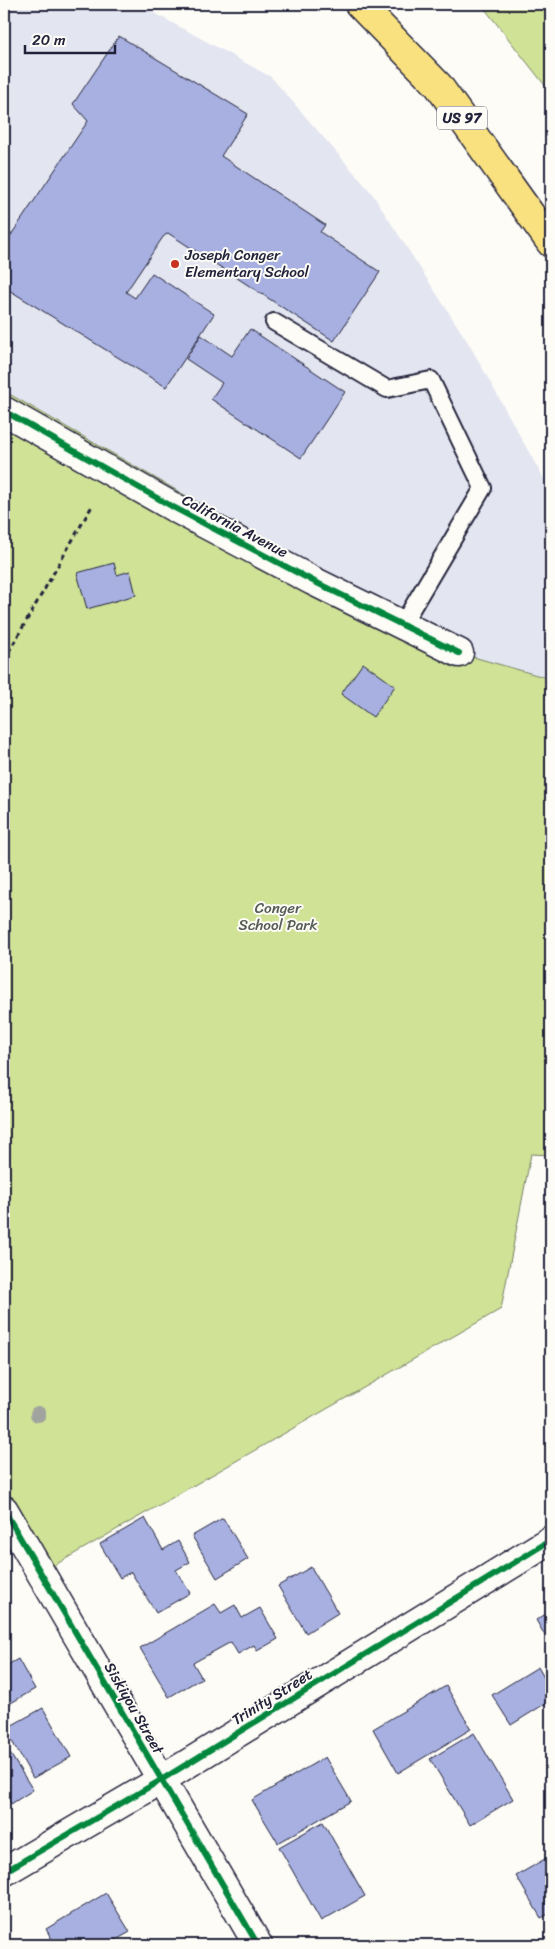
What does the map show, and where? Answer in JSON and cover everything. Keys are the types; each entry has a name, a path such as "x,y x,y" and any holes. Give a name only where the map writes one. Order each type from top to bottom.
{"highway":[{"name":"US 97","path":"359,4 438,85 551,243"}],"street":[{"name":"California Avenue","path":"4,411 173,507 459,653"},
{"name":"Siskiyou Street","path":"4,1510 258,1945"},
{"name":"Trinity Street","path":"4,1872 161,1780 551,1540"}],"lane":[{"path":"274,322 387,389 431,380 483,488 402,625"}],"path":[{"path":"4,660 92,506"}],"shaded area":[{"name":"Conger School Park","path":"4,4 138,4 271,77 371,192 469,344 551,492 551,1155 531,1154 501,1309 4,1510"}],"green space":[{"path":"481,4 551,4 551,93"},
{"name":"Conger School Park","path":"4,391 459,653 551,679 551,1155 531,1154 501,1309 41,1573 4,1510"}],"building":[{"path":"119,36 248,114 221,156 325,225 320,232 380,272 334,341 168,233 163,237 126,292 135,298 152,273 214,314 166,387 4,287 4,235 9,238 88,121 73,104"},
{"path":"250,329 345,392 301,458 211,399 222,383 186,359 201,335 232,356"},
{"path":"114,563 117,575 130,571 136,595 87,609 77,573"},
{"path":"363,663 395,686 373,717 341,694"},
{"path":"145,1518 163,1550 178,1541 190,1562 176,1570 190,1593 156,1613 131,1572 120,1578 100,1544"},
{"path":"223,1518 248,1559 217,1578 192,1536"},
{"path":"311,1567 338,1613 306,1633 278,1586"},
{"path":"215,1604 221,1613 235,1605 242,1618 260,1608 278,1639 257,1651 254,1645 238,1654 231,1642 193,1663 202,1678 169,1697 140,1648"},
{"path":"551,1611 551,1646 536,1620"},
{"path":"18,1659 35,1689 4,1707 4,1667"},
{"path":"538,1667 551,1690 551,1700 511,1725 492,1695"},
{"path":"446,1686 471,1729 398,1773 373,1729"},
{"path":"43,1708 71,1757 33,1778 5,1729"},
{"path":"474,1733 513,1799 470,1825 430,1759"},
{"path":"9,1752 33,1790 11,1804 4,1792 4,1755"},
{"path":"325,1757 351,1801 278,1843 252,1800"},
{"path":"323,1822 365,1896 321,1921 279,1847"},
{"path":"550,1856 551,1913 541,1918 516,1876"},
{"path":"106,1893 130,1932 107,1945 55,1945 46,1929"}],"cycle path":[{"path":"4,411 173,507 313,581 459,653"},
{"path":"4,1510 258,1945"},
{"path":"4,1872 161,1780 551,1540"}],"place":[{"name":"Joseph Conger Elementary School","path":"175,264"}]}
